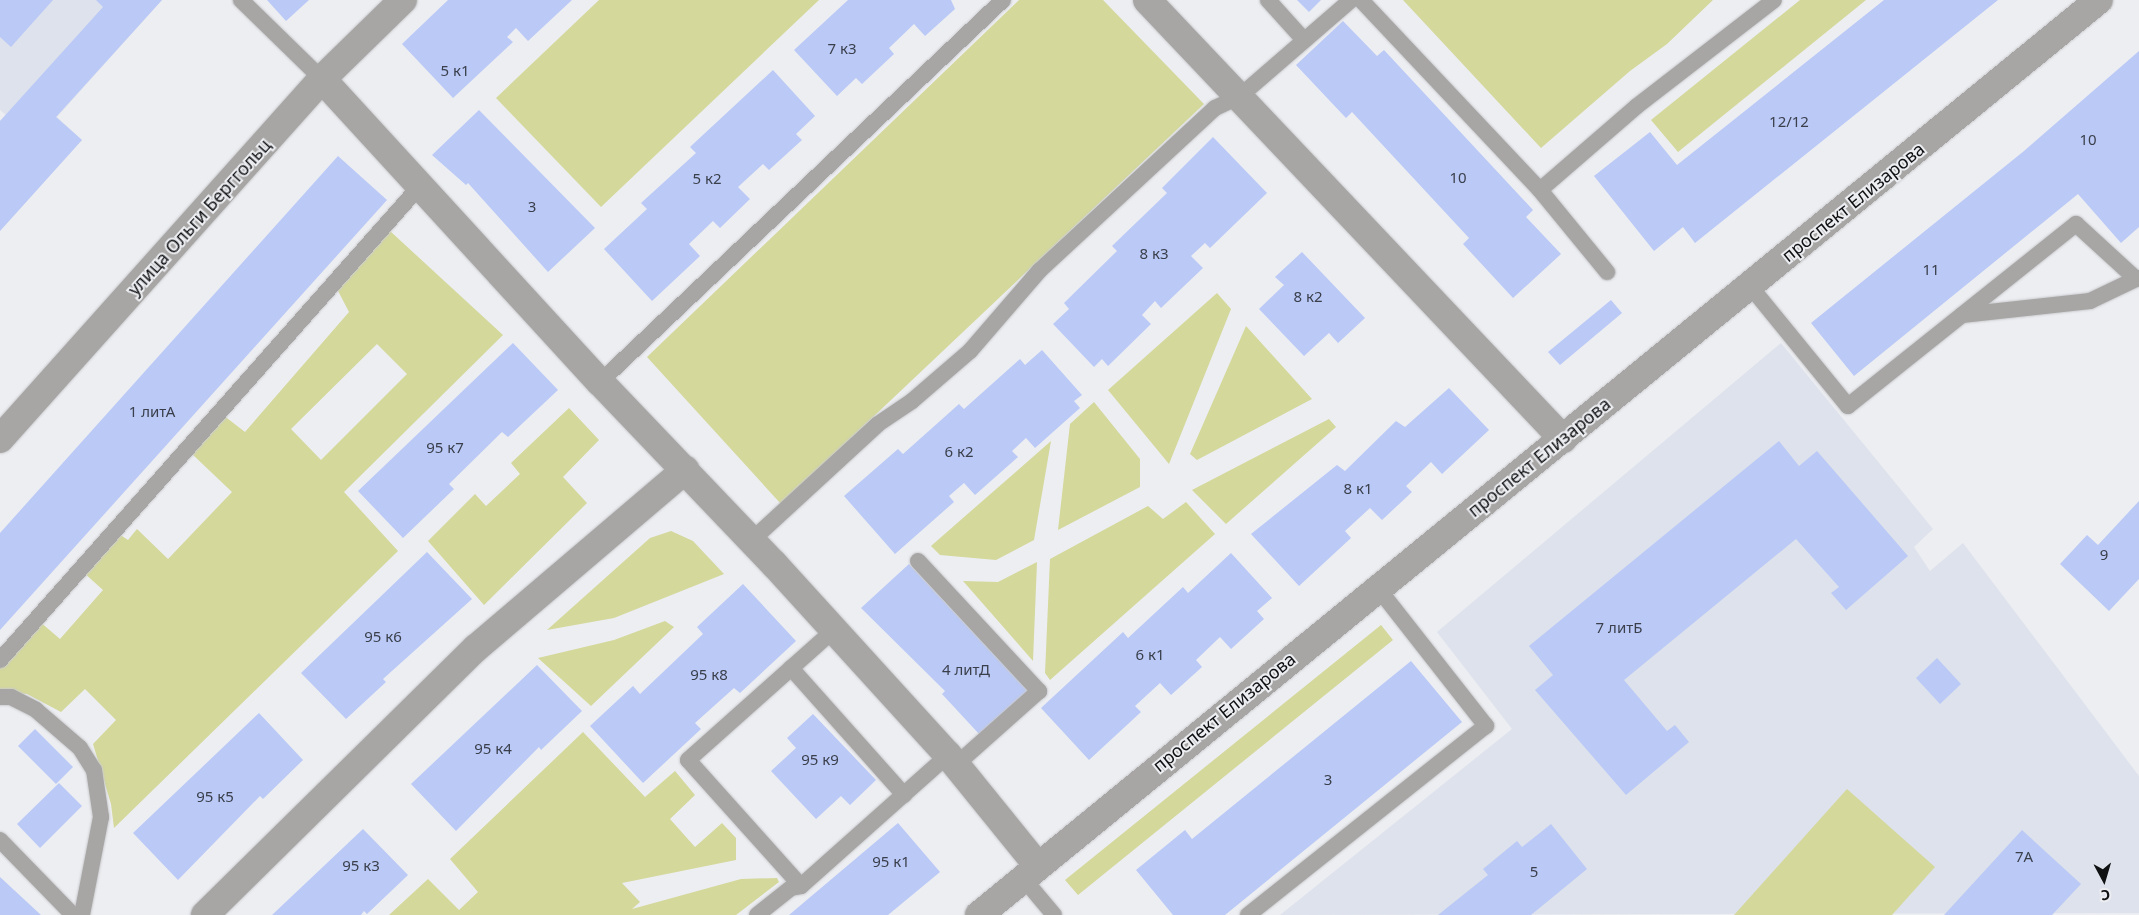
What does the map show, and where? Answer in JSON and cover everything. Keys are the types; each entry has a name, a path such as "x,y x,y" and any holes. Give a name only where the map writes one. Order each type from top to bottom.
{"street":[{"name":"улица Ольги Берггольц","path":"0,439 322,79 403,0"},
{"path":"1147,0 1563,439"},
{"name":"проспект Елизарова","path":"979,915 1377,587 1563,439 2099,0"},
{"path":"322,79 600,382 752,540 952,760 1031,872"},
{"path":"205,915 476,648 685,470"}],"lane":[{"path":"241,0 322,79"},
{"path":"600,382 1003,0"},
{"path":"1268,0 1304,40"},
{"path":"752,540 878,424 912,401 970,351 1039,272 1215,108 1240,97 1351,0"},
{"path":"1361,0 1540,190 1607,272"},
{"path":"1540,190 1637,106 1774,0"},
{"path":"0,660 420,186"},
{"path":"1750,286 1848,406 1962,315 2076,224 2137,279 2090,301 1962,315"},
{"path":"758,915 791,888 801,886 904,795 952,760 1039,691 918,561"},
{"path":"1248,915 1486,726 1377,587"},
{"path":"801,886 688,760 834,630"},
{"path":"791,668 904,795"},
{"path":"0,697 11,698 36,710 80,748 94,770 101,817 82,915"},
{"path":"0,840 73,915"},
{"path":"1031,872 1054,915"}],"shaded area":[{"path":"0,0 162,0 57,117 82,140 0,231 0,121 6,115 0,110"},
{"path":"1781,343 1933,529 1914,547 1930,571 1963,543 2139,776 2139,913 1280,915 1512,729 1437,632"}],"green space":[{"path":"599,0 819,0 601,207 496,98"},
{"path":"1019,0 1103,0 1204,104 781,504 647,357"},
{"path":"1403,0 1713,0 1667,44 1630,71 1541,148"},
{"path":"1800,0 1866,0 1678,152 1651,120"},
{"path":"390,231 503,335 344,492 398,551 114,828 111,804 93,744 116,720 85,689 61,712 27,694 0,692 0,667 39,621 60,639 103,590 83,572 119,534 128,540 137,529 168,559 232,492 191,453 223,415 245,432 349,312 336,287","holes":["377,344 407,374 321,460 291,429"]},
{"path":"1217,293 1231,309 1169,464 1108,390"},
{"path":"1246,326 1312,399 1197,460 1190,454"},
{"path":"1094,402 1140,459 1140,487 1058,530 1070,424"},
{"path":"569,408 599,440 563,477 587,503 484,605 428,541 475,494 486,506 520,474 511,463"},
{"path":"1329,419 1336,427 1226,524 1192,490"},
{"path":"1051,441 1034,540 996,560 940,555 931,546"},
{"path":"1186,502 1215,534 1050,680 1045,673 1050,559 1148,506 1163,519"},
{"path":"671,531 693,541 724,574 614,618 547,630 650,538"},
{"path":"1037,562 1033,661 963,581 998,582"},
{"path":"665,621 674,627 591,706 538,658 614,640"},
{"path":"1381,625 1393,640 1078,895 1065,880"},
{"path":"583,732 645,797 675,771 695,795 670,819 695,847 722,823 736,838 736,860 622,883 640,902 632,909 741,879 777,878 779,882 736,915 389,915 428,879 459,910 478,892 450,859"},
{"path":"1847,789 1935,867 1892,915 1734,915"}],"building":[{"path":"0,0 53,0 11,47 0,37"},
{"path":"96,0 162,0 56,117 82,140 0,231 0,121 103,7"},
{"path":"267,0 309,0 286,21"},
{"path":"448,0 572,0 528,41 516,28 507,37 513,42 453,98 402,44"},
{"path":"848,0 951,0 955,9 925,36 914,24 889,48 894,54 862,84 856,78 837,96 794,50"},
{"path":"1297,0 1321,0 1309,12"},
{"path":"1884,0 1998,0 1695,243 1683,227 1654,251 1594,176 1650,132 1677,165"},
{"path":"1343,21 1377,56 1384,50 1533,210 1526,217 1561,254 1513,298 1463,244 1469,238 1352,112 1346,118 1296,65"},
{"path":"2139,51 2139,227 2121,243 2078,194 1854,376 1811,323 2024,151"},
{"path":"773,70 815,116 796,134 802,140 769,170 763,164 738,187 750,199 720,228 713,221 689,244 700,256 652,301 604,249 647,209 641,203 696,153 690,147"},
{"path":"479,110 595,228 548,272 468,183 466,185 432,155"},
{"path":"1213,137 1267,193 1210,248 1205,243 1191,256 1203,268 1161,308 1155,301 1142,315 1151,324 1108,366 1102,359 1094,367 1053,324 1069,309 1064,303 1117,251 1112,246 1167,193 1162,188"},
{"path":"338,156 387,200 0,630 0,533"},
{"path":"1302,252 1365,318 1338,343 1329,333 1304,356 1259,309 1284,285 1275,277"},
{"path":"1611,300 1622,313 1560,365 1548,352"},
{"path":"513,343 558,390 508,437 502,432 449,484 454,489 403,538 358,491"},
{"path":"1042,350 1082,395 1074,401 1080,408 1035,448 1026,438 1012,451 1018,457 975,495 964,483 949,496 954,502 895,554 844,496 898,449 903,454 959,404 964,409 1020,359 1025,365"},
{"path":"1449,388 1489,430 1442,474 1431,462 1406,486 1412,492 1382,520 1370,508 1345,531 1351,538 1299,586 1251,534 1337,465 1345,471 1396,421 1405,427"},
{"path":"1779,441 1799,466 1817,451 1908,556 1846,610 1831,593 1839,587 1796,539 1624,680 1667,731 1675,725 1689,742 1626,795 1535,690 1553,675 1529,646"},
{"path":"2139,501 2139,579 2109,611 2060,564 2087,535 2098,545"},
{"path":"427,552 472,599 383,679 386,682 346,719 301,673"},
{"path":"1231,553 1272,598 1257,611 1264,619 1231,649 1220,637 1196,660 1202,667 1171,695 1160,683 1135,706 1141,712 1089,760 1041,708 1123,632 1128,638 1183,587 1188,593"},
{"path":"909,564 1028,691 980,735 942,694 945,691 861,608"},
{"path":"743,584 796,641 740,693 734,688 695,723 701,729 643,783 590,726 633,686 640,694 703,634 697,627"},
{"path":"1937,658 1961,684 1940,704 1916,678"},
{"path":"1411,661 1462,722 1225,915 1173,915 1136,870 1185,830 1192,839"},
{"path":"537,665 582,711 541,750 539,747 456,831 411,784"},
{"path":"259,713 303,760 263,799 260,796 178,880 133,833"},
{"path":"813,714 876,780 850,805 841,796 816,819 771,771 796,748 787,738"},
{"path":"35,729 73,767 56,784 18,746"},
{"path":"59,783 82,806 40,848 17,824"},
{"path":"898,823 940,872 888,915 789,915"},
{"path":"1551,824 1587,869 1531,915 1438,915 1488,875 1483,869 1517,841 1522,847"},
{"path":"363,829 408,875 367,914 364,911 361,915 272,915"},
{"path":"2022,830 2081,884 2052,915 1944,915"},
{"path":"0,877 41,915 0,915"}]}
